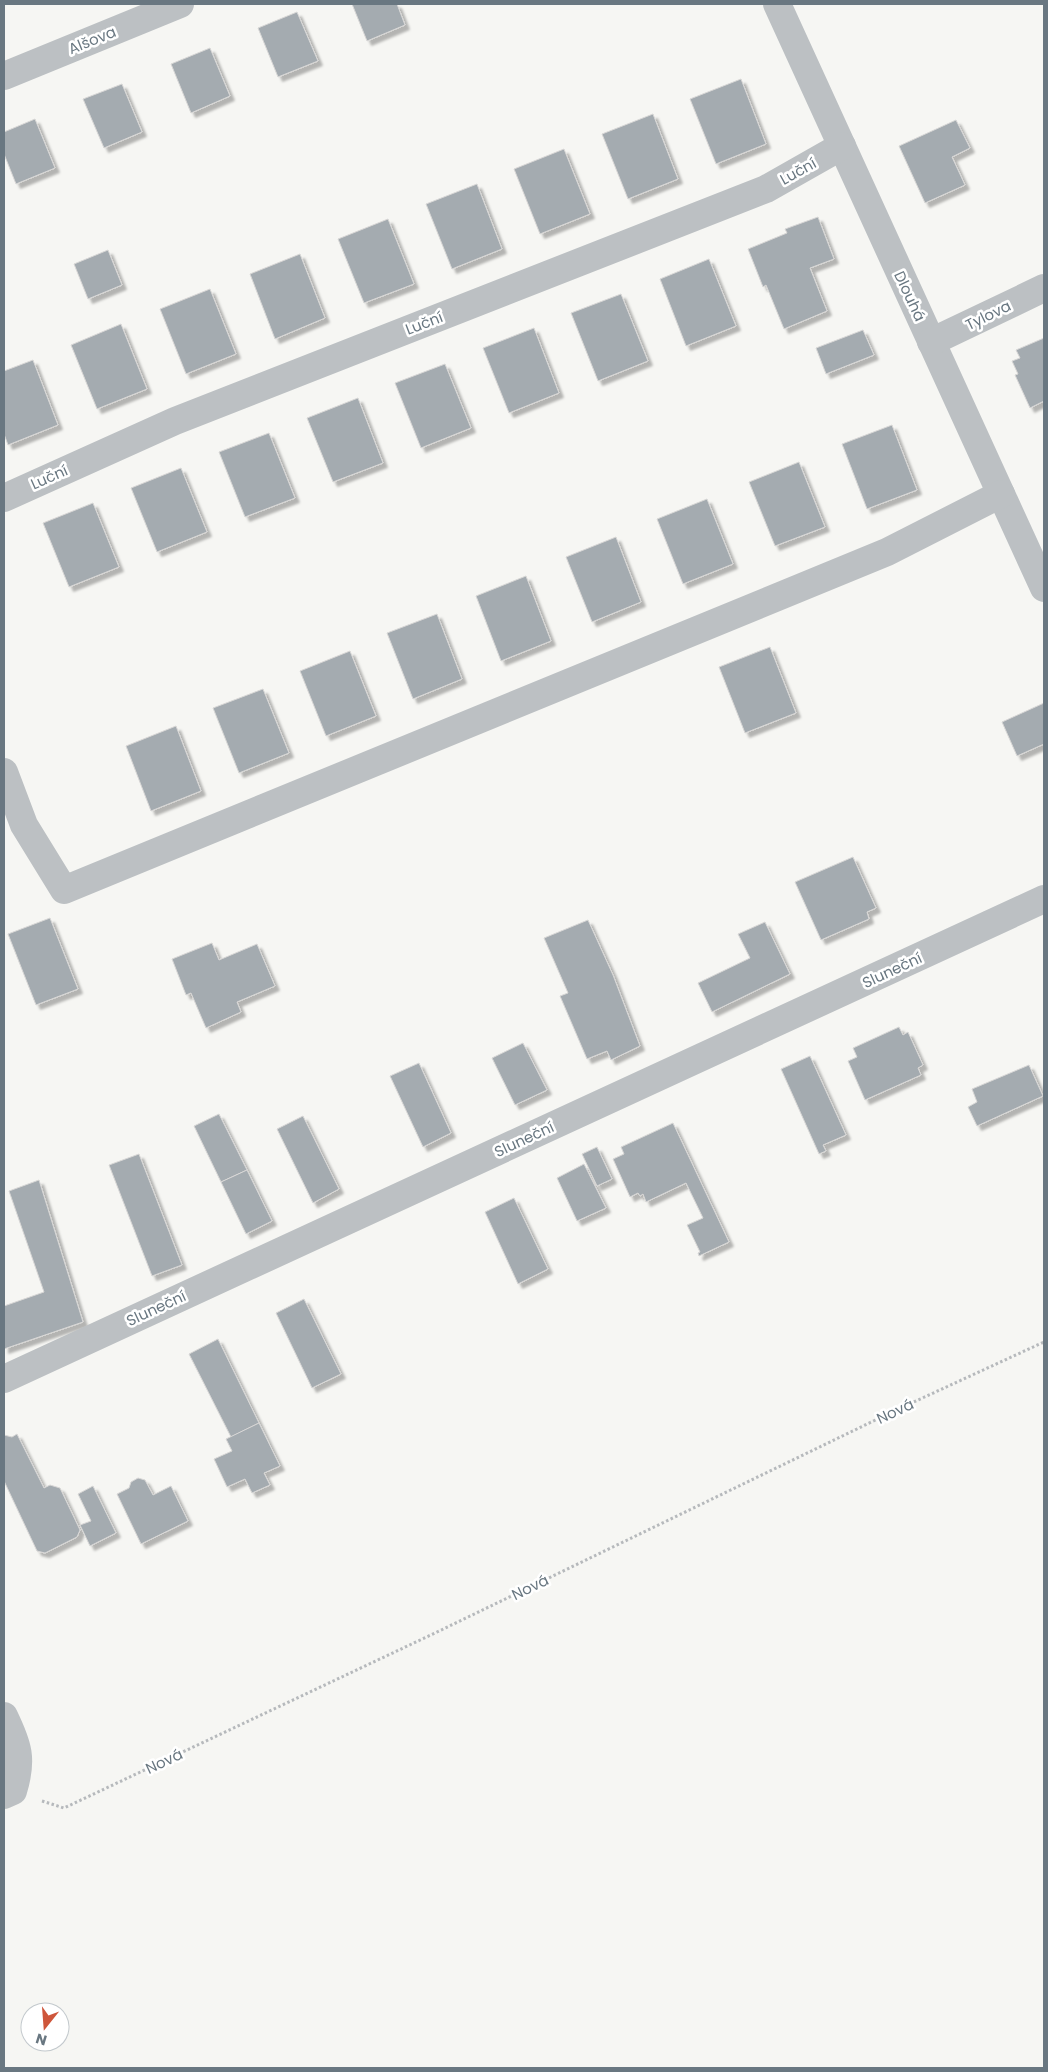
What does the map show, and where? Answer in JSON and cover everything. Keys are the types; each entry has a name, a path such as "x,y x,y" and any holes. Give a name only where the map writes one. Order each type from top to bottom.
{"street":[{"name":"Alšova","path":"4,76 180,4"},
{"name":"Dlouhá","path":"777,4 1044,588"},
{"name":"Luční","path":"4,498 175,421 766,189 842,146"},
{"name":"Tylova","path":"931,342 1044,288"},
{"path":"4,772 24,825 64,890 887,552 1001,494"},
{"name":"Sluneční","path":"4,1378 1044,899"},
{"path":"4,1716 17,1744 18,1774 8,1793"}],"path":[{"name":"Nová","path":"8,1793 64,1808 426,1637 883,1416 1044,1342"}],"building":[{"path":"352,4 397,4 405,25 367,41"},
{"path":"297,12 318,61 278,77 258,28"},
{"path":"210,48 230,96 191,113 171,64"},
{"path":"741,79 766,144 716,164 690,99"},
{"path":"122,84 142,132 104,148 83,99"},
{"path":"653,114 678,179 628,199 602,134"},
{"path":"35,119 55,168 16,184 4,154 4,132"},
{"path":"956,120 970,148 952,157 965,185 925,203 899,146"},
{"path":"564,149 590,214 540,234 514,169"},
{"path":"477,184 502,249 452,269 426,204"},
{"path":"818,217 834,259 810,268 827,311 784,329 766,285 763,287 748,249 787,233 785,229"},
{"path":"388,219 414,284 364,303 338,239"},
{"path":"108,250 122,285 88,299 74,264"},
{"path":"300,254 325,318 275,339 250,274"},
{"path":"709,259 736,326 686,346 660,279"},
{"path":"210,289 236,354 186,374 160,309"},
{"path":"621,294 648,361 598,381 571,313"},
{"path":"121,324 147,389 97,409 71,345"},
{"path":"534,328 559,393 509,413 483,348"},
{"path":"863,330 874,355 826,374 816,348"},
{"path":"1044,338 1044,401 1030,408 1015,375 1018,374 1012,361 1020,358 1016,350"},
{"path":"33,360 58,425 8,445 4,434 4,371"},
{"path":"445,364 471,428 421,448 395,383"},
{"path":"358,398 383,463 333,482 307,418"},
{"path":"892,425 917,490 867,509 842,444"},
{"path":"269,433 295,498 245,517 219,452"},
{"path":"799,462 825,527 775,546 749,482"},
{"path":"181,468 207,532 157,552 131,488"},
{"path":"707,499 733,564 683,584 657,519"},
{"path":"93,503 119,567 69,587 43,523"},
{"path":"616,537 641,602 592,622 566,557"},
{"path":"526,576 551,641 501,661 476,596"},
{"path":"437,614 462,679 413,699 387,633"},
{"path":"770,647 796,713 745,733 719,667"},
{"path":"350,651 376,716 326,736 300,671"},
{"path":"263,689 289,753 239,773 213,708"},
{"path":"1044,703 1044,744 1017,756 1002,722"},
{"path":"176,726 201,791 151,811 126,746"},
{"path":"853,857 876,908 867,912 869,919 821,940 795,882"},
{"path":"50,918 78,989 36,1005 8,934"},
{"path":"588,920 613,975 640,1046 611,1060 607,1051 587,1059 560,996 568,993 544,938"},
{"path":"765,922 790,974 712,1012 698,983 750,958 738,934"},
{"path":"212,943 219,960 257,944 275,986 237,1002 241,1012 206,1028 191,993 186,995 172,959"},
{"path":"899,1027 903,1035 908,1032 923,1065 918,1068 921,1075 865,1100 848,1061 857,1057 853,1048"},
{"path":"523,1043 547,1090 515,1105 492,1058"},
{"path":"810,1056 846,1135 823,1145 826,1151 819,1154 781,1069"},
{"path":"419,1063 451,1133 423,1147 390,1076"},
{"path":"1029,1065 1043,1096 977,1126 968,1107 977,1102 972,1089"},
{"path":"219,1114 247,1170 221,1182 194,1126"},
{"path":"303,1116 339,1189 313,1203 277,1129"},
{"path":"673,1123 729,1242 699,1256 698,1253 700,1252 687,1225 703,1218 686,1183 646,1202 643,1194 640,1196 638,1193 630,1197 613,1159 624,1154 621,1147"},
{"path":"597,1147 612,1179 597,1186 582,1154"},
{"path":"139,1154 182,1265 152,1276 109,1165"},
{"path":"584,1164 606,1208 577,1221 557,1178"},
{"path":"247,1170 272,1221 246,1234 221,1182"},
{"path":"39,1180 83,1322 4,1349 4,1306 44,1292 9,1191"},
{"path":"514,1198 548,1269 518,1284 485,1212"},
{"path":"304,1299 341,1374 312,1388 276,1313"},
{"path":"218,1339 259,1423 231,1437 189,1354"},
{"path":"259,1423 280,1466 264,1473 270,1485 252,1493 245,1479 227,1487 214,1459 232,1451 226,1439"},
{"path":"17,1434 44,1488 50,1485 60,1488 80,1530 77,1537 45,1553 37,1551 4,1481 4,1435 12,1437"},
{"path":"138,1478 145,1480 153,1495 171,1486 188,1521 141,1544 117,1494 129,1488 131,1482"},
{"path":"93,1486 116,1533 90,1546 80,1525 91,1521 78,1494"}]}
